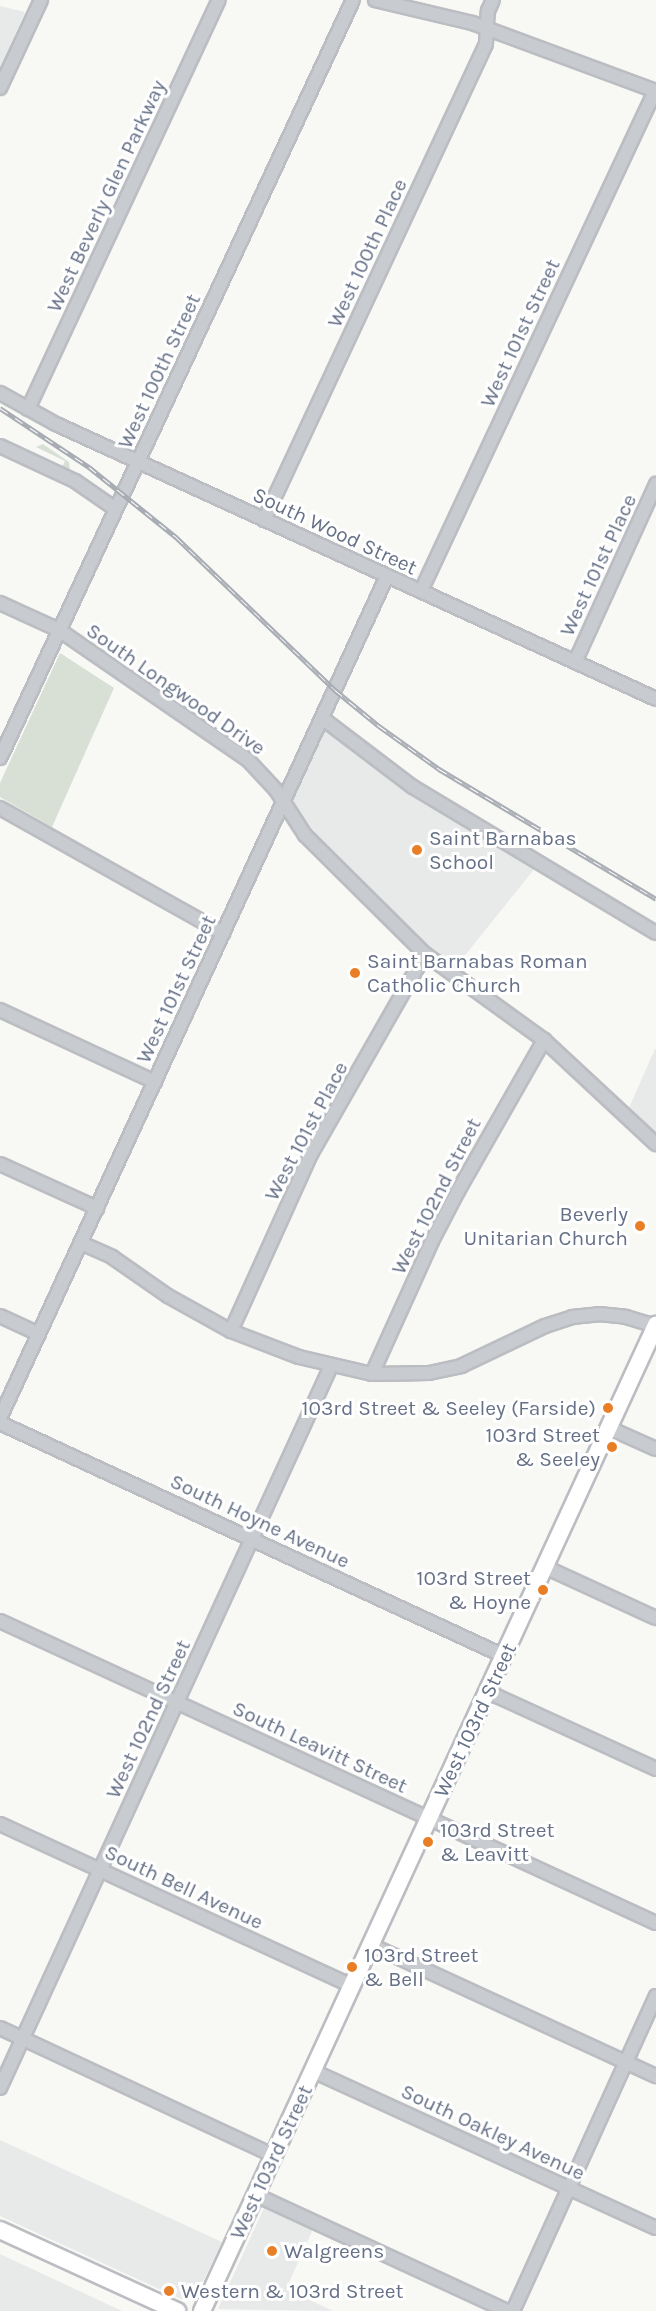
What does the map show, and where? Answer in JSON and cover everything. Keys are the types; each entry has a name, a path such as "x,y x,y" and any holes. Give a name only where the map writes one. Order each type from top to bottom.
{"main road":[{"name":"West 103rd Street","path":"202,2311 656,1326"},
{"path":"0,2230 177,2311"}],"street":[{"path":"0,88 41,0"},
{"name":"West Beverly Glen Parkway","path":"28,409 219,0"},
{"name":"West 100th Street","path":"0,758 114,508 138,462 353,0"},
{"path":"375,0 487,28 655,91"},
{"name":"West 100th Place","path":"264,519 486,44 488,11 493,0"},
{"name":"West 101st Street","path":"421,591 655,91"},
{"name":"South Wood Street","path":"0,393 138,462 656,699"},
{"path":"0,446 75,481 114,508"},
{"name":"West 101st Place","path":"575,662 656,484"},
{"name":"West 101st Street","path":"0,1420 387,576"},
{"name":"South Longwood Drive","path":"0,603 59,630 248,760 284,802 305,835 425,954 544,1041 656,1144"},
{"path":"322,718 413,788 656,933"},
{"path":"0,808 223,933"},
{"name":"West 101st Place","path":"231,1331 311,1154 425,954"},
{"path":"0,1011 155,1082"},
{"name":"West 102nd Street","path":"372,1374 432,1241 544,1041"},
{"path":"0,1164 96,1209"},
{"path":"81,1243 112,1257 193,1312 231,1331 331,1366 372,1374 429,1372 461,1366 545,1326 572,1317 598,1314 626,1317 656,1326"},
{"path":"0,1316 39,1334"},
{"name":"West 102nd Street","path":"0,2088 331,1366"},
{"name":"South Hoyne Avenue","path":"0,1420 504,1656"},
{"path":"609,1428 656,1449"},
{"path":"545,1567 656,1618"},
{"name":"South Leavitt Street","path":"0,1621 656,1923"},
{"path":"488,1692 656,1769"},
{"name":"South Bell Avenue","path":"0,1824 352,1986"},
{"path":"371,1945 656,2076"},
{"path":"513,2311 656,1996"},
{"path":"0,2028 274,2156"},
{"name":"South Oakley Avenue","path":"313,2071 656,2228"},
{"path":"256,2194 507,2311"}],"shaded area":[{"path":"0,6 25,12 0,68"},
{"path":"43,444 69,462 70,471 62,467 65,461 36,447"},
{"path":"60,653 114,688 52,827 0,797 0,783"},
{"name":"Saint Barnabas School","path":"325,729 363,760 405,789 535,868 454,969 412,933 312,833 291,804"},
{"path":"656,1049 656,1136 628,1110"},
{"path":"0,2140 222,2242 195,2298 183,2300 0,2216"},
{"path":"264,2208 313,2229 286,2289 333,2311 218,2309"},
{"path":"0,2254 122,2311 0,2311"}],"railway":[{"path":"0,408 89,467 176,537 335,690 379,726 439,769 656,899"}],"place":[{"name":"Saint Barnabas School","path":"417,850"},
{"name":"Saint Barnabas Roman Catholic Church","path":"355,973"},
{"name":"Beverly Unitarian Church","path":"640,1226"},
{"name":"103rd Street & Seeley (Farside)","path":"608,1408"},
{"name":"103rd Street & Seeley","path":"612,1447"},
{"name":"103rd Street & Hoyne","path":"543,1590"},
{"name":"103rd Street & Leavitt","path":"428,1842"},
{"name":"103rd Street & Bell","path":"352,1967"},
{"name":"Walgreens","path":"272,2251"},
{"name":"Western & 103rd Street","path":"169,2291"}]}
